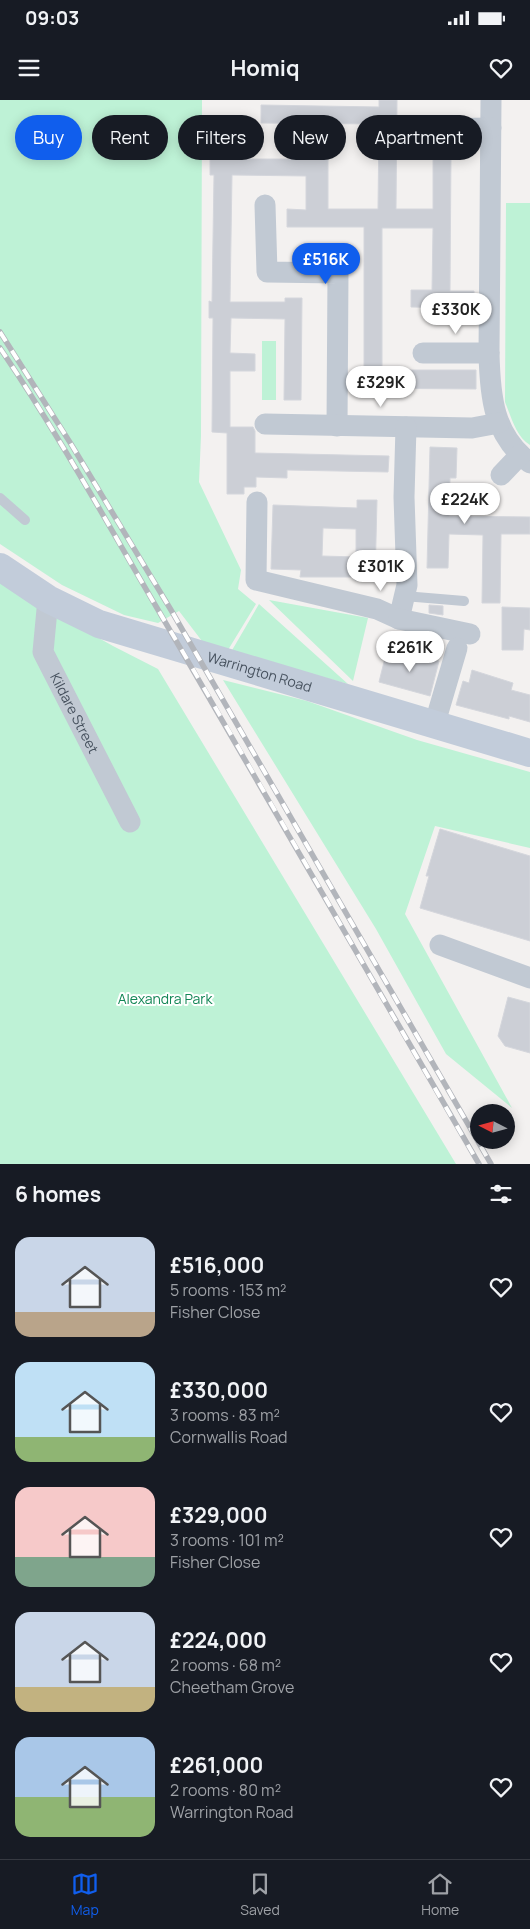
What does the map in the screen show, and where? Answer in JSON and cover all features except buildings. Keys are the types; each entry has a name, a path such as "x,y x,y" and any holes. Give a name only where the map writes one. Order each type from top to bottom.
{"main road":[{"name":"Warrington Road","path":"3,572 48,599 100,624 530,754"}],"street":[{"path":"491,100 489,352 491,390 499,423 504,434 525,459 502,475"},
{"path":"482,128 491,128"},
{"path":"265,205 267,272 338,273 337,426"},
{"path":"424,353 489,352"},
{"path":"265,424 472,428 499,423"},
{"path":"399,619 407,585 404,497 406,427"},
{"path":"257,502 256,580 377,610 463,641 434,726"},
{"name":"Kildare Street","path":"48,599 43,652 130,822"},
{"path":"440,945 530,978"}],"lane":[{"path":"0,498 25,520"},
{"path":"404,596 464,601"}],"green space":[{"path":"0,100 202,100 202,115 178,115 178,160 202,160 201,436 199,482 241,570 238,589 256,604 228,650 205,645 179,611 158,623 124,615 62,585 0,544"},
{"path":"506,203 530,203 530,445 518,432 505,402"},
{"path":"262,341 276,341 276,400 262,400"},
{"name":"Alexandra Park","path":"0,583 158,669 456,1164 0,1164"},
{"path":"269,600 368,618 353,681"},
{"path":"259,604 348,684 231,652"},
{"path":"223,680 307,701 417,740 530,772 530,848 435,826 405,914 510,1104 507,1104 446,1054 376,929"}],"railway":[{"path":"0,332 71,444 171,610 491,1164"},
{"path":"0,348 81,477 479,1164"}]}
